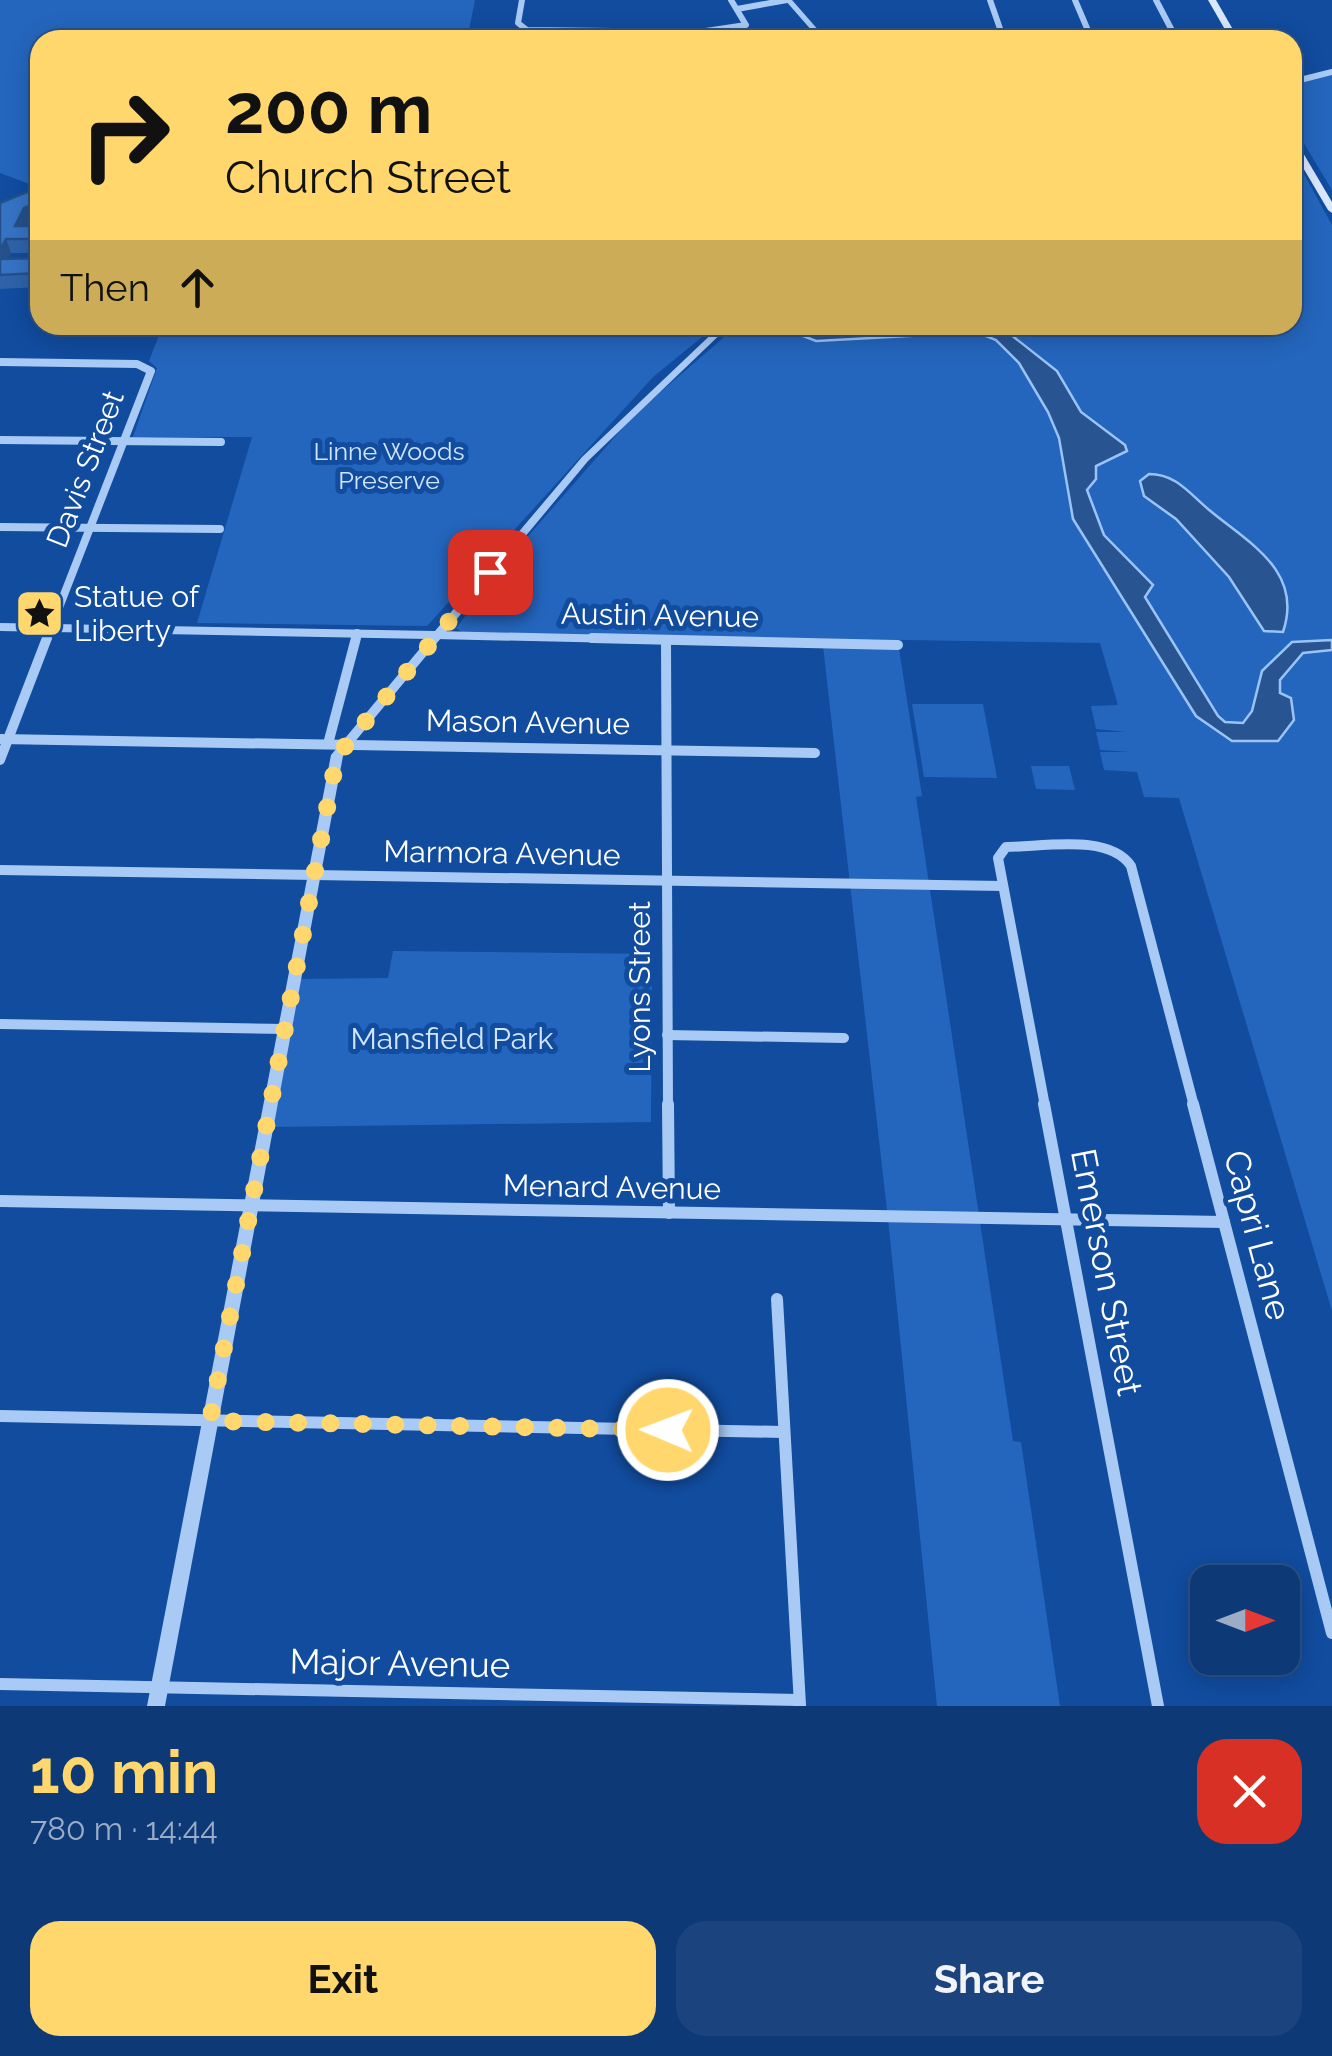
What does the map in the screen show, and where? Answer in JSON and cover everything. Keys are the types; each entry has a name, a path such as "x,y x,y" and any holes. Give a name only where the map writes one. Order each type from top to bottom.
{"main road":[{"path":"1212,0 1229,30"},
{"path":"1302,158 1332,210"}],"street":[{"path":"522,0 518,23 521,28 612,30"},
{"path":"734,4 775,0"},
{"path":"734,4 788,0 815,30"},
{"path":"990,0 1000,30"},
{"path":"1074,0 1088,30"},
{"path":"1156,0 1171,30"},
{"path":"718,30 746,26 734,4"},
{"path":"1302,80 1332,72"},
{"path":"156,1706 337,756 585,459 715,335"},
{"name":"Davis Street","path":"0,362 147,366 151,371 4,739 0,760"},
{"path":"0,440 221,442"},
{"path":"0,527 220,529"},
{"name":"Austin Avenue","path":"0,627 898,645"},
{"path":"328,744 357,633"},
{"name":"Lyons Street","path":"666,641 669,1213"},
{"name":"Mason Avenue","path":"4,739 815,753"},
{"name":"Capri Lane","path":"1001,850 1107,848 1123,854 1131,866 1332,1633"},
{"name":"Emerson Street","path":"1001,850 1003,886 1158,1706"},
{"name":"Marmora Avenue","path":"0,870 1003,886"},
{"path":"0,1024 285,1028"},
{"path":"667,1035 844,1038"},
{"name":"Menard Avenue","path":"0,1201 1224,1222"},
{"path":"777,1299 800,1703"},
{"path":"0,1416 782,1432"},
{"name":"Major Avenue","path":"0,1684 800,1703"}],"green space":[{"path":"0,0 475,0 469,30 30,30 30,184 0,173"},
{"path":"1332,75 1332,190 1302,140 1302,82"},
{"path":"1302,170 1332,225 1332,1311 1179,798 1144,797 1137,772 1104,770 1100,752 1131,752 1100,750 1096,732 1126,732 1096,729 1091,706 1118,705 1100,643 463,633 456,628 522,543 634,415 726,335 1302,335"},
{"name":"Linne Woods Preserve","path":"159,335 705,335 653,377 427,626 197,623 252,437 133,437 157,368 149,361"},
{"path":"823,646 899,649 922,796 916,797 1013,1441 1021,1442 1060,1706 937,1706 889,1228"},
{"path":"912,704 983,704 997,778 924,777"},
{"path":"1031,766 1069,766 1075,790 1036,789"},
{"name":"Mansfield Park","path":"393,951 652,954 651,1122 273,1127 300,979 388,978"}],"shaded area":[{"path":"801,335 927,335 816,341"},
{"path":"984,335 1011,335 1057,371 1081,412 1125,445 1127,451 1096,466 1096,479 1087,490 1104,535 1153,585 1145,597 1218,716 1225,722 1243,723 1252,711 1262,671 1292,642 1332,640 1332,650 1303,653 1280,680 1280,693 1291,698 1294,720 1278,741 1232,741 1196,716 1073,519 1059,438 1048,412 1019,363 996,340"},
{"path":"1149,474 1167,477 1182,486 1268,560 1286,591 1283,632 1264,631 1229,577 1176,519 1144,496 1140,481"}],"building":[{"path":"30,191 30,206 24,208 15,226 30,226 30,239 6,239 0,250 0,203"},
{"path":"30,258 30,274 0,275 0,259"}],"place":[{"name":"Statue of Liberty","path":"39,613"}],"route":[{"path":"490,572 424,646 337,756 210,1421 668,1430"}]}
